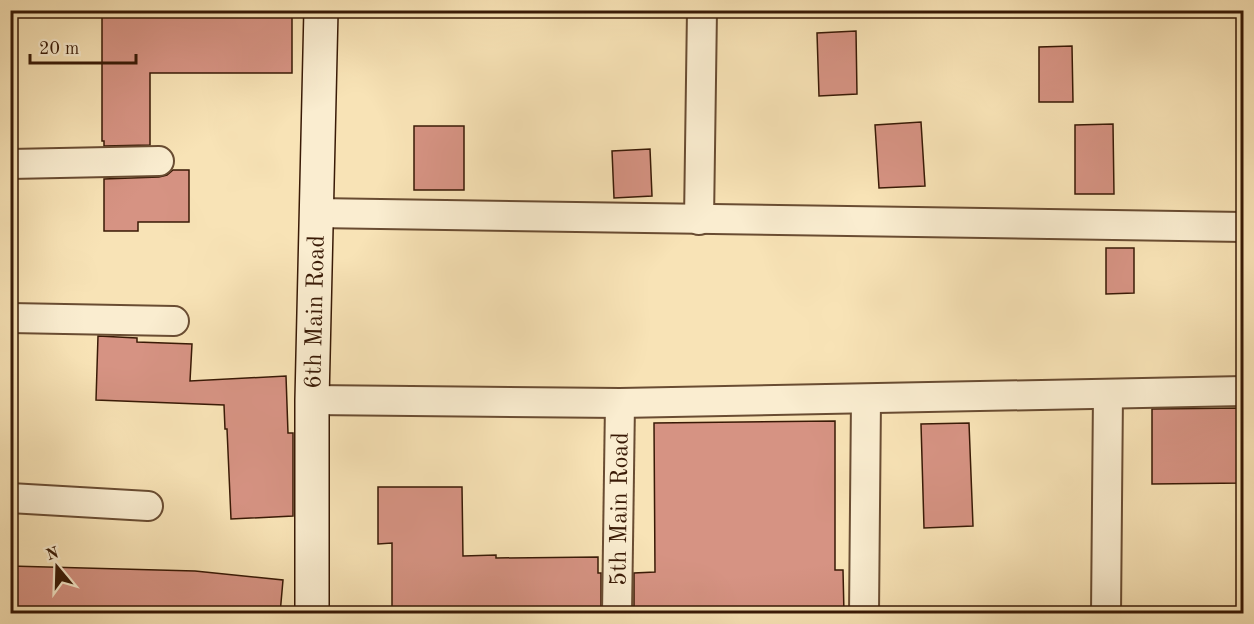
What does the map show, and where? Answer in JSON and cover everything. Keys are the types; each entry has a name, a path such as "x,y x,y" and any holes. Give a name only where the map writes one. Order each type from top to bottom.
{"street":[{"name":"6th Main Road","path":"312,614 312,400 321,10"},
{"path":"699,220 702,10"},
{"path":"10,164 159,161"},
{"path":"316,213 1244,227"},
{"path":"10,318 174,321"},
{"path":"312,400 620,404 1244,391"},
{"path":"1106,614 1108,394"},
{"path":"864,614 866,399"},
{"name":"5th Main Road","path":"617,614 620,404"},
{"path":"10,498 148,506"}],"building":[{"path":"102,10 292,10 292,73 150,73 150,145 104,146 104,141 102,141"},
{"path":"856,31 857,94 819,96 817,33"},
{"path":"1072,46 1073,102 1039,102 1039,47"},
{"path":"921,122 925,186 879,188 875,125"},
{"path":"1113,124 1114,194 1075,194 1075,125"},
{"path":"414,126 464,126 464,190 414,190"},
{"path":"650,149 652,196 614,198 612,151"},
{"path":"173,170 189,170 189,222 138,222 138,231 104,231 104,179 159,177"},
{"path":"1106,248 1134,248 1134,293 1106,294"},
{"path":"98,336 137,338 137,342 192,344 190,381 286,376 288,433 293,433 293,516 231,519 224,405 96,400"},
{"path":"1244,408 1244,483 1152,484 1152,409"},
{"path":"835,421 835,570 843,570 844,614 634,614 634,573 655,572 654,423"},
{"path":"969,423 973,526 924,528 921,424"},
{"path":"378,487 462,487 463,556 598,557 598,573 601,573 601,614 392,614 392,543 378,544"},
{"path":"10,566 195,571 283,580 280,614 10,614"}]}
